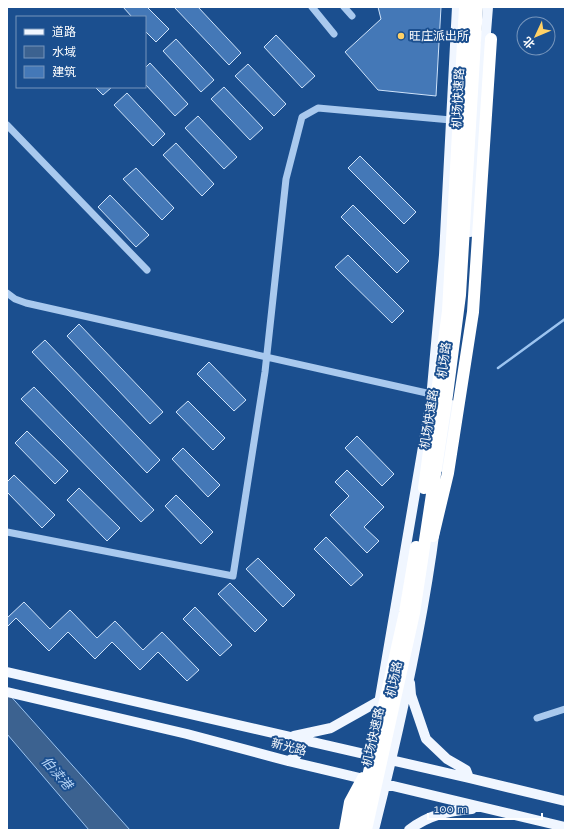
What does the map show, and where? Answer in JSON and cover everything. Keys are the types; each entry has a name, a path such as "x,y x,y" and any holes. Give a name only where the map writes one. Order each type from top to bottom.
{"highway":[{"name":"机场快速路","path":"356,830 406,612 447,318 465,7"},
{"name":"机场快速路","path":"366,830 414,613 447,396 460,295 477,7"},
{"path":"414,613 448,473 473,312 491,39"},
{"path":"345,830 350,802 363,778"}],"main road":[{"name":"机场路","path":"351,830 369,755 432,394 444,254 456,7"},
{"name":"机场路","path":"374,830 391,760 428,586 465,301 489,7"},
{"path":"489,7 491,39"},
{"path":"409,672 411,696 426,739 447,758 466,770 469,778"},
{"name":"新光路","path":"7,673 290,736 565,801"},
{"name":"新光路","path":"7,692 188,734 288,761 385,783 480,808 565,827"},
{"path":"290,736 332,728 379,701"},
{"path":"288,761 295,757 300,750 298,742 290,736"},
{"path":"409,830 419,822 436,815 454,810 480,808"}],"street":[{"path":"312,7 334,34"},
{"path":"344,7 352,16"},
{"path":"7,532 233,576 266,357 286,179 302,118 318,108 451,120"},
{"path":"7,125 147,270"},
{"path":"7,292 15,299 26,303 452,399"},
{"path":"537,718 565,709"}],"water":[{"name":"伯渎港","path":"7,692 130,830 89,830 7,734"}],"building":[{"path":"123,7 147,7 169,29 156,42 146,32 146,16 131,16"},
{"path":"174,7 198,7 241,53 229,65"},
{"name":"旺庄派出所","path":"378,7 441,7 436,96 378,90 345,52 381,19"},
{"path":"276,35 315,76 302,88 264,47"},
{"path":"176,39 214,80 201,92 163,51"},
{"path":"150,63 188,104 175,116 146,85 146,67"},
{"path":"248,64 286,104 274,116 235,76"},
{"path":"224,87 263,128 250,140 211,99"},
{"path":"96,88 111,88 103,95"},
{"path":"127,93 165,134 153,146 114,105"},
{"path":"198,116 237,157 224,169 185,128"},
{"path":"176,143 214,184 202,196 163,155"},
{"path":"360,156 416,212 404,224 348,168"},
{"path":"136,168 174,208 162,220 123,179"},
{"path":"110,195 149,235 136,247 98,207"},
{"path":"353,205 409,261 397,273 341,217"},
{"path":"348,255 404,311 392,323 335,267"},
{"path":"79,324 163,412 150,424 67,336"},
{"path":"45,340 160,460 147,473 32,352"},
{"path":"209,362 246,400 234,411 197,374"},
{"path":"34,387 154,510 141,522 21,399"},
{"path":"188,401 225,438 213,450 176,412"},
{"path":"27,431 68,471 55,484 15,443"},
{"path":"357,436 394,474 382,486 345,448"},
{"path":"183,448 220,485 208,497 172,459"},
{"path":"347,470 384,507 364,527 379,541 367,553 330,515 349,496 335,482"},
{"path":"14,475 55,515 42,528 7,492 7,482"},
{"path":"79,488 120,528 107,541 67,500"},
{"path":"176,495 213,532 201,544 165,506"},
{"path":"326,537 363,575 351,586 314,549"},
{"path":"258,558 295,595 283,607 246,569"},
{"path":"230,583 267,620 255,632 218,594"},
{"path":"24,602 50,629 70,610 97,638 115,621 143,650 162,632 199,670 187,681 158,652 140,670 112,642 95,659 68,632 49,651 16,618 7,627 7,618"},
{"path":"195,607 232,645 220,656 183,619"}],"waterway":[{"path":"498,368 565,319"}],"place":[{"name":"旺庄派出所","path":"401,36"}]}
